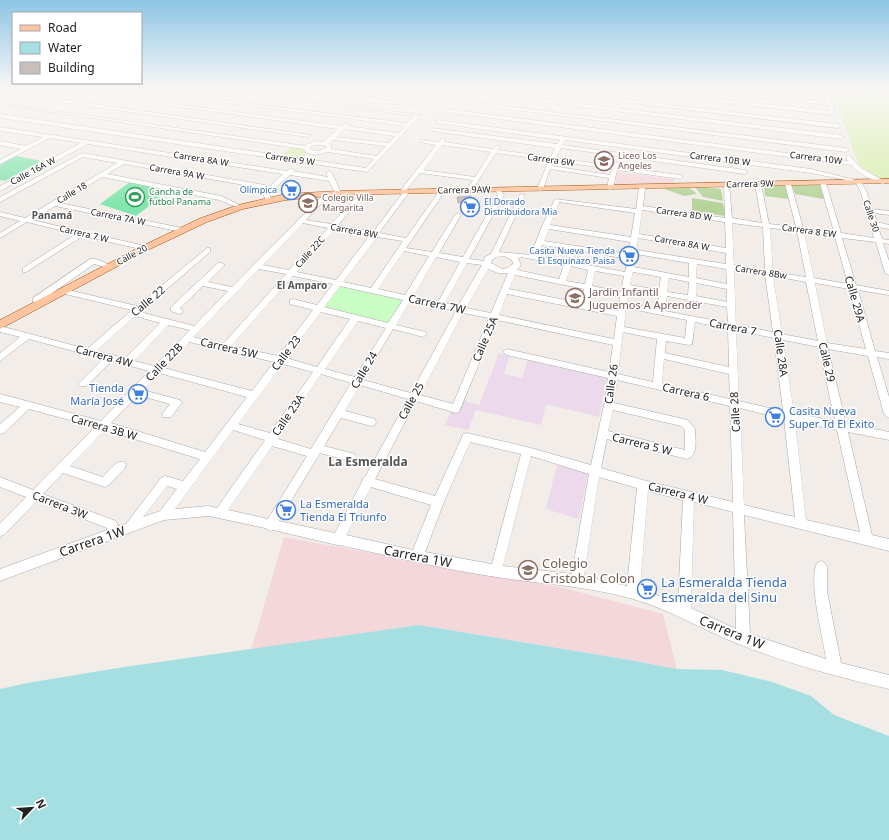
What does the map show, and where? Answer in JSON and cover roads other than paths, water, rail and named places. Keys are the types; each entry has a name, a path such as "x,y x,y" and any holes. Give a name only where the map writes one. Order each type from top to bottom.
{"main road":[{"name":"Carrera 9W","path":"642,188 746,184 886,182"},
{"name":"Carrera 9AW","path":"286,197 333,193 642,188"},
{"name":"Calle 20","path":"0,325 145,248 204,220 241,207 286,197"}],"street":[{"path":"2,160 65,128"},
{"name":"Carrera 9 W","path":"84,128 151,138 197,147 367,170 378,158"},
{"path":"133,149 168,128"},
{"path":"170,128 378,158 406,128"},
{"path":"197,147 224,128"},
{"path":"263,128 306,134"},
{"path":"303,128 312,149 329,178 333,193"},
{"path":"270,201 266,193 312,149 332,138 340,128"},
{"path":"323,143 340,128"},
{"path":"350,128 399,135"},
{"name":"Calle 23","path":"164,515 339,283 418,171 452,128"},
{"name":"Carrera 10B W","path":"486,128 810,171 848,178 858,182"},
{"path":"469,191 509,128"},
{"path":"540,189 545,174 567,128"},
{"name":"Carrera 10W","path":"578,128 851,163"},
{"path":"610,188 625,128"},
{"path":"670,128 846,150"},
{"path":"742,128 746,184"},
{"path":"769,128 841,137"},
{"path":"799,128 813,183"},
{"path":"839,128 851,163 868,175 886,182"},
{"name":"Carrera 8A W","path":"0,129 133,149 186,155 329,178"},
{"path":"432,129 745,172"},
{"path":"236,164 277,130"},
{"path":"680,186 684,142 683,130"},
{"path":"332,138 390,145"},
{"name":"Calle 16A W","path":"0,189 87,142"},
{"name":"Carrera 6W","path":"422,142 552,161 680,177"},
{"path":"0,143 27,148"},
{"path":"323,143 329,146 327,150"},
{"name":"Carrera 9A W","path":"0,200 82,155 271,188"},
{"name":"Calle 18","path":"0,236 123,162"},
{"path":"549,167 612,176"},
{"path":"418,171 476,180"},
{"path":"102,175 221,198 241,207"},
{"name":"Calle 30","path":"858,182 863,190 889,273"},
{"name":"Calle 29A","path":"823,183 870,352 889,414"},
{"name":"Calle 28A","path":"758,184 766,225 769,274 779,336 801,523"},
{"name":"Calle 29","path":"788,184 800,230 823,344 867,539"},
{"name":"Calle 28","path":"727,185 732,304 732,371 740,509 743,639"},
{"name":"Calle 26","path":"577,581 595,470 609,404 612,375 625,291 640,210 642,188"},
{"path":"440,305 501,195 498,190"},
{"path":"373,290 442,191"},
{"name":"Calle 22B","path":"0,531 301,221 333,193"},
{"name":"Calle 22C","path":"225,347 363,193"},
{"path":"494,255 522,195"},
{"name":"Carrera 8D W","path":"545,226 556,200 728,220"},
{"name":"Carrera 7A W","path":"55,204 182,230"},
{"path":"869,211 889,214"},
{"name":"Carrera 7 W","path":"0,214 145,248"},
{"name":"Calle 24","path":"270,526 458,214"},
{"name":"Carrera 8 EW","path":"728,220 889,242"},
{"name":"Carrera 8W","path":"301,221 408,240"},
{"path":"874,224 889,227"},
{"path":"532,258 545,226 584,241"},
{"path":"26,270 82,233"},
{"name":"Carrera 8A W","path":"584,241 635,238 683,243 729,251"},
{"path":"539,242 573,247 584,241"},
{"name":"Carrera 8Bw","path":"584,241 632,254 810,279 889,294"},
{"path":"682,260 683,243"},
{"path":"562,282 573,247"},
{"path":"402,249 487,264 496,270 513,270 588,287 663,293 732,304"},
{"name":"Calle 22","path":"89,352 207,250"},
{"path":"494,255 504,254 514,257 521,255 592,269 665,275 731,287"},
{"name":"Calle 25","path":"337,540 412,397 477,279 487,264 488,259 494,255"},
{"path":"513,270 517,261 514,257"},
{"path":"36,300 93,262 111,267"},
{"path":"692,298 693,262"},
{"path":"179,311 174,309 221,265"},
{"name":"Carrera 7W","path":"258,266 617,343"},
{"path":"584,306 592,269"},
{"name":"Calle 25A","path":"456,409 513,270"},
{"path":"661,313 665,275"},
{"path":"66,280 78,284"},
{"path":"202,283 234,290"},
{"name":"Carrera 5W","path":"64,291 136,311 167,322 196,329"},
{"path":"505,291 584,306 623,310"},
{"path":"293,302 423,334"},
{"name":"Carrera 7","path":"623,310 661,313 691,318 889,356"},
{"name":"Calle 23A","path":"220,513 356,318"},
{"path":"620,329 690,341 691,318"},
{"path":"126,362 167,322"},
{"name":"Carrera 4W","path":"0,329 254,395"},
{"path":"0,358 26,336"},
{"path":"657,385 662,337"},
{"name":"Carrera 5W","path":"187,339 281,360 456,409"},
{"name":"Carrera 6","path":"507,352 789,416 889,436"},
{"path":"660,355 732,371"},
{"path":"83,384 110,358"},
{"path":"136,391 176,403 167,414"},
{"name":"Carrera 3B W","path":"0,398 103,425 208,457"},
{"name":"Carrera 5 W","path":"603,434 682,454 687,454 690,452 690,429 684,423 609,404"},
{"path":"0,430 28,405"},
{"path":"338,413 371,422"},
{"path":"232,426 315,451 351,457"},
{"name":"Carrera 4 W","path":"438,502 467,437 527,451 689,496 889,545"},
{"path":"496,571 527,451"},
{"path":"61,468 105,482 120,465"},
{"path":"132,528 132,523 164,481 186,486"},
{"path":"368,481 438,502 417,556"},
{"name":"Carrera 3W","path":"0,482 112,525 114,534"},
{"path":"633,593 644,484"},
{"path":"684,612 689,496"},
{"name":"Carrera 1W","path":"0,575 132,528 164,515 196,511 220,513 270,526 417,556 496,571 577,581 633,593 684,612 743,639 835,669 889,682"},
{"path":"821,567 821,591 835,669"}],"water":[{"path":"419,625 677,669 722,670 772,682 811,696 834,715 889,736 889,840 0,840 0,689 124,667"}],"place":[{"name":"Liceo Los Angeles","path":"604,161"},
{"name":"Olímpica","path":"291,190"},
{"name":"Cancha de futbol Panama","path":"135,197"},
{"name":"Colegio Villa Margarita","path":"308,203"},
{"name":"El Dorado Distribuidora Mia","path":"470,207"},
{"name":"Casita Nueva Tienda El Esquinazo Paisa","path":"629,256"},
{"name":"Jardin Infantil Juguemos A Aprender","path":"575,298"},
{"name":"Tienda María José","path":"138,394"},
{"name":"Casita Nueva Super Td El Exito","path":"775,417"},
{"name":"La Esmeralda Tienda El Triunfo","path":"286,510"},
{"name":"Colegio Cristobal Colon","path":"528,570"},
{"name":"La Esmeralda Tienda Esmeralda del Sinu","path":"647,589"}],"district":[{"name":"Panamá","path":"52,215"},
{"name":"El Amparo","path":"302,285"},
{"name":"La Esmeralda","path":"368,462"}]}
